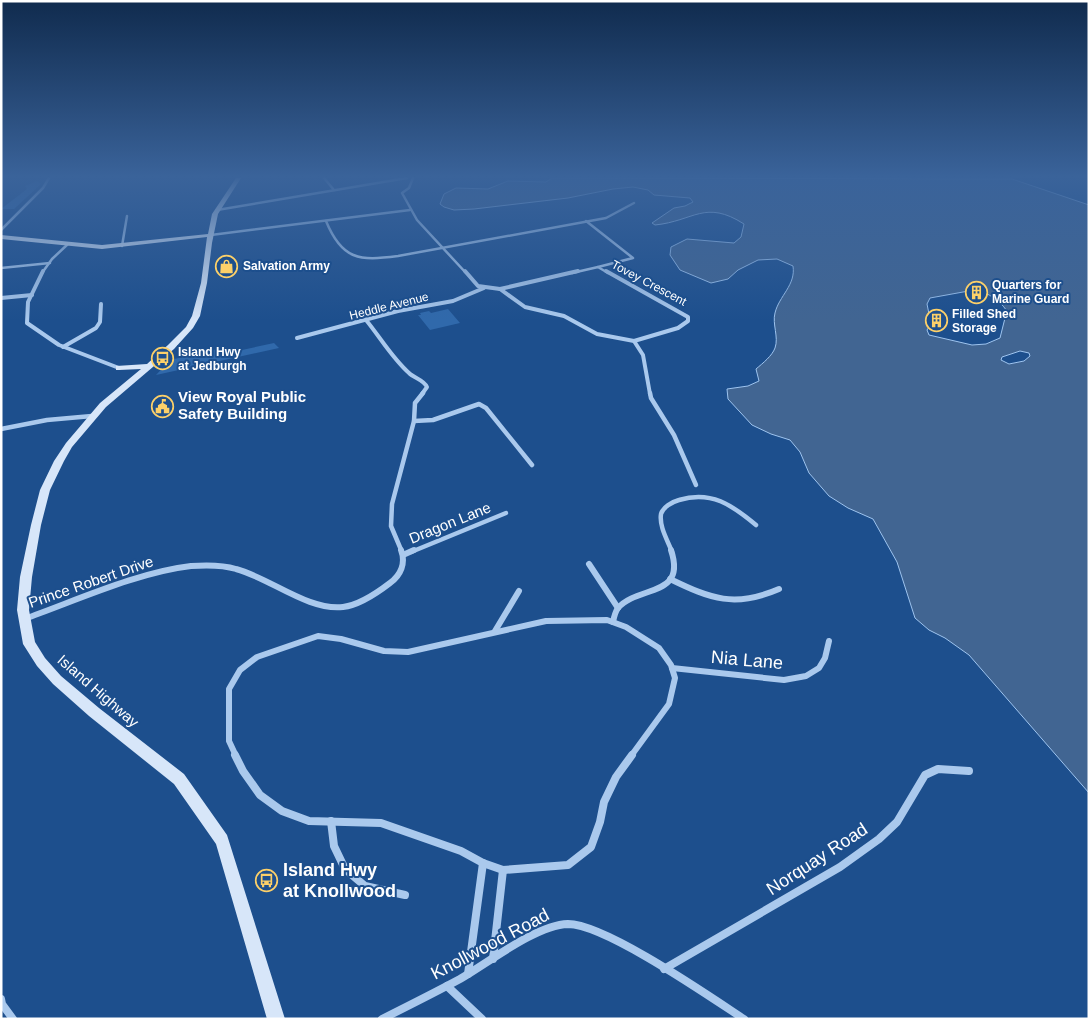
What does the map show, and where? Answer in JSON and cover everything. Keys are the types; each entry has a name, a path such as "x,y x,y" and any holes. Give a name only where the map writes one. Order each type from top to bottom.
{"main road":[{"name":"Island Highway","path":"212,227 204,283 196,316 180,338 130,380 92,416 69,445 45,490 26,578 24,619 30,644 41,662 57,680 179,778 222,840 276,1019"},
{"path":"190,237 212,227"},
{"path":"1,237 90,246 122,246 211,234"},
{"path":"119,368 147,366"},
{"path":"119,368 130,380"}],"street":[{"path":"122,246 125,226"},
{"path":"211,234 285,226"},
{"path":"329,226 343,251 364,260 561,226"},
{"path":"423,226 478,286 500,290 525,307 564,316 585,329 612,338 634,341 643,355 651,398 674,435 696,485"},
{"name":"Tovey Crescent","path":"500,290 627,261 633,258 592,226"},
{"path":"68,244 53,256 36,283 27,306 28,323 45,338 63,347 119,368"},
{"path":"1,268 50,263"},
{"name":"Tovey Crescent","path":"598,267 688,316 688,321 678,328 634,341"},
{"name":"Heddle Avenue","path":"297,338 399,311 454,300 484,288"},
{"path":"1,298 32,295"},
{"path":"63,347 96,328 100,322 101,304"},
{"path":"366,320 402,366 410,374 426,384 427,387 414,403 414,421 390,517 391,526 403,556"},
{"path":"414,421 433,420 479,404 486,408 532,465"},
{"path":"1,429 47,420 92,416"},
{"path":"613,622 618,608 624,603 656,591 670,580 674,570 675,556 663,531 660,516 664,508 674,501 694,496 709,496 728,502 756,525"},
{"name":"Dragon Lane","path":"403,556 506,513"},
{"name":"Prince Robert Drive","path":"24,619 146,575 192,566 236,569 313,604 344,607 365,600 392,582 402,571 403,556"},
{"path":"589,564 618,608"},
{"path":"670,580 696,592 719,598 756,599 779,589"},
{"path":"495,631 519,591"},
{"path":"606,620 613,622 645,638 659,648 672,668 675,678 669,704 616,777 604,802 600,822 590,847 568,865 503,870 483,864 461,852 381,823 309,821 282,811 260,795 243,772 229,741 229,689 240,670 257,657 318,636 341,638 384,651 408,652 546,621 606,620"},
{"name":"Nia Lane","path":"672,668 784,680 806,676 819,668 825,658 829,641"},
{"name":"Norquay Road","path":"664,969 840,867 879,839 897,822 925,774 938,770 969,771"},
{"path":"331,821 334,846 345,869 365,886 405,895"},
{"path":"468,974 483,864"},
{"path":"493,959 503,870"},
{"name":"Knollwood Road","path":"382,1019 447,986 549,928 568,923 583,926 602,934 664,969 744,1019"},
{"path":"447,986 482,1019"},
{"path":"1,999 2,1004 13,1019"}],"shaded area":[{"path":"744,226 1089,226 1089,793 969,655 945,638 929,630 915,618 897,562 873,519 848,508 829,496 809,473 800,452 790,440 752,425 728,399 727,389 748,386 759,381 756,369 774,351 776,344 775,313 790,285 793,266 777,259 758,260 738,270 728,279 711,283 680,270 670,255 671,247 687,239 734,243 741,237","holes":["974,290 999,302 1009,315 1005,318 1000,338 986,344 972,345 929,335 927,330 931,324 927,304 930,298","1020,351 1029,353 1030,356 1024,361 1009,364 1001,360 1002,357"]},
{"path":"448,309 460,323 430,330 418,315 429,311 431,313"},
{"path":"274,343 279,348 156,375 170,360 226,347 228,353"}],"place":[{"name":"Salvation Army","path":"227,266"},
{"name":"Quarters for Marine Guard","path":"976,292"},
{"name":"Filled Shed Storage","path":"936,321"},
{"name":"Island Hwy at Jedburgh","path":"162,359"},
{"name":"View Royal Public Safety Building","path":"162,406"},
{"name":"Island Hwy at Knollwood","path":"267,880"}]}
